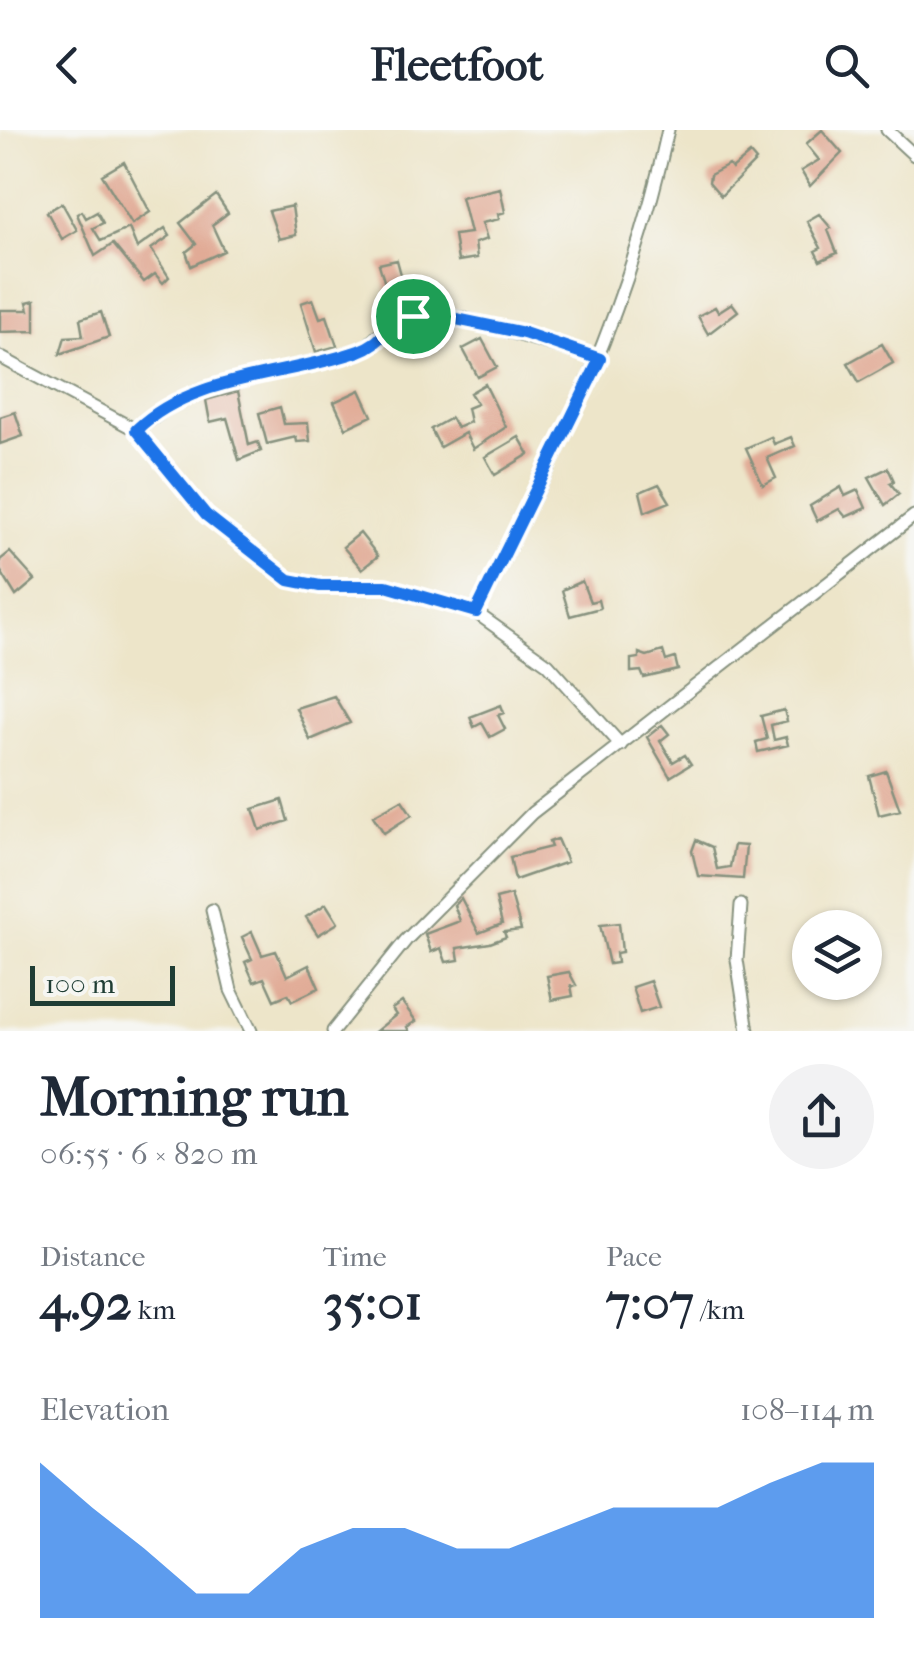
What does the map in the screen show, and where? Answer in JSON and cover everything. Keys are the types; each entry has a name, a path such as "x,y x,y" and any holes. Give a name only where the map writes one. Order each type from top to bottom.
{"street":[{"path":"476,612 600,359 633,260 668,130"},
{"path":"887,130 914,154"},
{"path":"136,430 147,419 202,390 364,349 388,326 413,316 464,318 600,359"},
{"path":"0,356 136,430 206,515 289,580 320,586 386,586 476,612 548,664 621,745"},
{"path":"332,1031 406,940 506,838 914,516"},
{"path":"741,905 737,960 748,1031"},
{"path":"212,910 231,990 251,1031"}],"building":[{"path":"822,130 842,153 810,186 801,171 819,160 806,144"},
{"path":"750,154 756,161 721,196 709,182 710,175 729,165 732,169"},
{"path":"124,162 150,212 132,224 102,175"},
{"path":"500,188 505,212 498,214 499,219 482,223 487,239 475,243 477,258 458,261 454,235 470,233 461,197"},
{"path":"216,195 228,213 212,225 224,251 191,266 186,252 196,244 180,223"},
{"path":"62,203 77,230 62,239 47,212"},
{"path":"292,206 296,235 279,239 269,211"},
{"path":"82,211 86,218 97,212 103,223 93,228 101,241 129,228 137,248 165,228 170,236 151,249 169,277 163,283 155,274 144,282 113,244 95,256 77,214"},
{"path":"819,214 831,228 828,230 837,253 820,261 815,251 821,248 807,221"},
{"path":"397,260 403,282 411,280 413,288 387,291 379,264"},
{"path":"313,299 320,318 327,316 337,346 316,352 301,303"},
{"path":"35,300 35,331 0,332 0,310 29,310 27,302"},
{"path":"732,303 738,311 708,334 698,316 715,307 718,312"},
{"path":"101,312 109,337 60,354 65,337 83,336 80,319"},
{"path":"482,339 497,367 478,377 463,349"},
{"path":"882,344 893,363 859,382 848,363"},
{"path":"485,384 506,427 473,449 465,433 440,447 431,429 451,418 457,428 470,422 467,408 477,404 470,393"},
{"path":"360,390 372,416 346,428 334,402"},
{"path":"238,391 249,445 258,442 261,451 239,460 227,418 210,422 206,400"},
{"path":"280,407 284,424 308,423 310,441 297,442 296,437 267,444 259,413"},
{"path":"15,412 23,436 0,444 0,417"},
{"path":"519,437 529,454 495,475 485,457"},
{"path":"771,437 774,444 791,437 795,446 767,458 776,478 763,485 746,448"},
{"path":"888,468 894,481 890,483 899,494 885,505 869,477"},
{"path":"659,484 670,502 645,512 640,492"},
{"path":"841,487 845,496 858,490 866,508 846,517 839,509 817,521 810,506"},
{"path":"360,533 378,556 362,569 343,547"},
{"path":"10,552 35,580 16,596 0,570 0,560"},
{"path":"582,581 590,602 598,600 600,608 570,616 562,590"},
{"path":"663,651 666,661 675,658 678,670 644,678 641,671 631,672 631,659 639,658 639,653 647,656"},
{"path":"334,696 350,723 310,740 296,708"},
{"path":"501,705 504,713 498,715 505,729 490,737 482,723 474,727 470,717"},
{"path":"784,710 787,721 771,725 774,740 786,737 788,745 758,752 756,742 767,739 761,716"},
{"path":"662,725 669,734 660,741 673,762 685,755 691,764 670,777 647,737"},
{"path":"886,771 900,810 879,815 869,776"},
{"path":"282,800 288,821 260,830 253,809"},
{"path":"402,800 412,815 384,833 373,816"},
{"path":"557,839 567,862 515,880 510,857 551,847 549,842"},
{"path":"696,840 712,847 717,869 730,867 734,845 746,846 743,879 698,876 692,851"},
{"path":"511,895 521,930 504,932 506,937 490,943 457,948 459,960 446,962 441,948 431,952 425,934 460,921 454,905 461,898 479,933 502,924 496,899"},
{"path":"326,904 338,923 318,935 306,917"},
{"path":"619,923 622,952 616,953 617,963 609,964 600,925"},
{"path":"252,932 262,955 276,951 287,976 309,965 319,988 292,1001 288,994 274,1000 264,978 254,982 245,962 252,959 242,937"},
{"path":"569,972 576,985 571,986 573,996 552,1000 547,976"},
{"path":"650,981 659,1007 640,1013 632,987"},
{"path":"402,1002 416,1021 407,1027 409,1031 376,1031 396,1015 392,1009"}],"route":[{"path":"413,316 464,318 600,359 568,432 476,612 386,586 320,586 289,580 206,515 136,430 180,399 364,349 388,326 413,316"}]}
